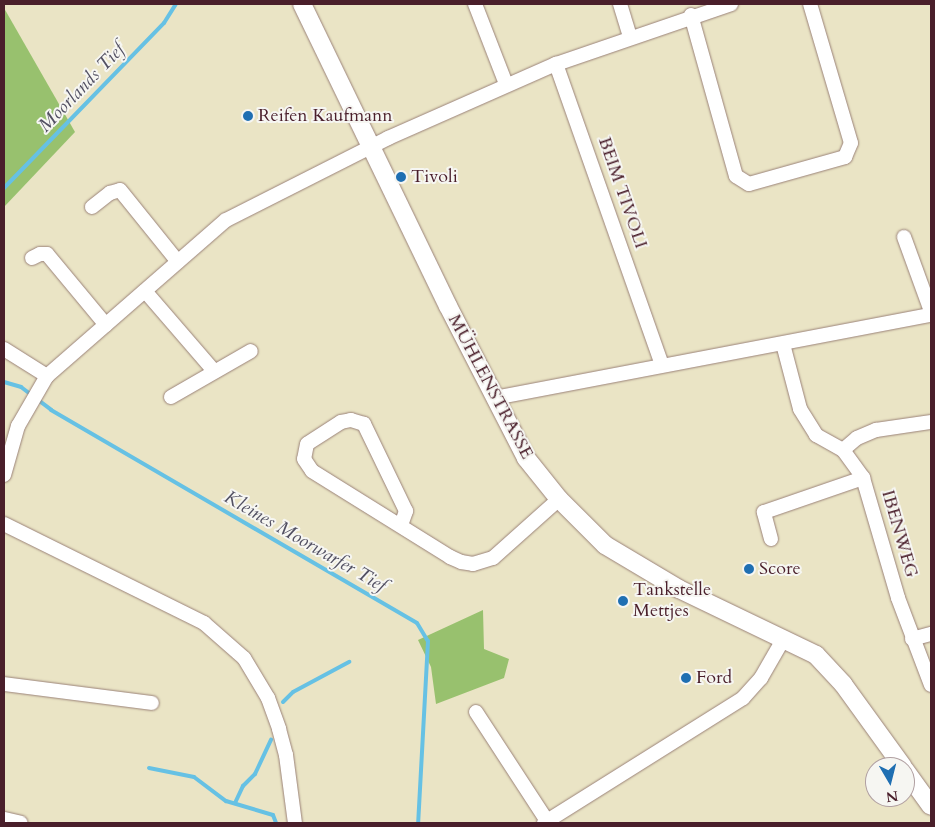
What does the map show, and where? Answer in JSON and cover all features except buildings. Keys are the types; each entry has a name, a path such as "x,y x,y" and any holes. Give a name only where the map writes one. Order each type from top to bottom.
{"street":[{"name":"MÜHLENSTRASSE","path":"302,4 494,398 526,458 559,499 605,545 679,589 816,655 843,684 896,757"},
{"path":"475,4 506,84"},
{"path":"620,4 630,37"},
{"path":"4,475 18,426 30,402 48,376 226,220 245,208 506,84 691,15 731,4"},
{"path":"691,15 736,176 749,184 845,157 851,143 810,4"},
{"name":"BEIM TIVOLI","path":"556,64 662,365"},
{"path":"92,207 110,193 120,190 178,262"},
{"path":"904,237 931,311"},
{"path":"32,258 40,254 47,254 106,325"},
{"path":"145,291 214,371"},
{"path":"494,398 931,315"},
{"path":"783,344 800,409 816,435 843,450 857,438 876,430 931,422"},
{"path":"4,348 48,376"},
{"path":"171,397 251,351"},
{"path":"401,525 406,511 364,424 351,420 341,422 307,444 304,459 312,471 450,557 473,564 484,563 559,499"},
{"name":"IBENWEG","path":"843,450 863,478 912,639 931,685"},
{"name":"IBENWEG","path":"771,539 764,512 863,478"},
{"path":"4,524 204,623 244,658 268,698 279,729 286,755 295,823"},
{"path":"912,639 931,634"},
{"path":"476,712 546,822 743,698 762,678 784,638"},
{"path":"4,684 152,703"},
{"name":"MÜHLENSTRASSE","path":"915,783 931,806"},
{"path":"4,819 21,823"}],"green space":[{"path":"4,8 75,132 4,207"},
{"path":"483,610 484,649 509,659 504,678 436,704 431,667 418,640"}],"waterway":[{"name":"Moorlands Tief","path":"4,188 164,23 176,4"},
{"name":"Kleines Moorwarfer Tief","path":"4,382 21,387 51,410 417,623 428,641 418,823"},
{"path":"283,702 293,692 349,662"},
{"path":"235,803 243,786 255,774 271,739"},
{"path":"149,768 194,777 226,801 273,815 276,823"}],"place":[{"name":"Reifen Kaufmann","path":"248,116"},
{"name":"Tivoli","path":"401,177"},
{"name":"Score","path":"749,569"},
{"name":"Tankstelle Mettjes","path":"623,601"},
{"name":"Ford","path":"686,678"}]}
